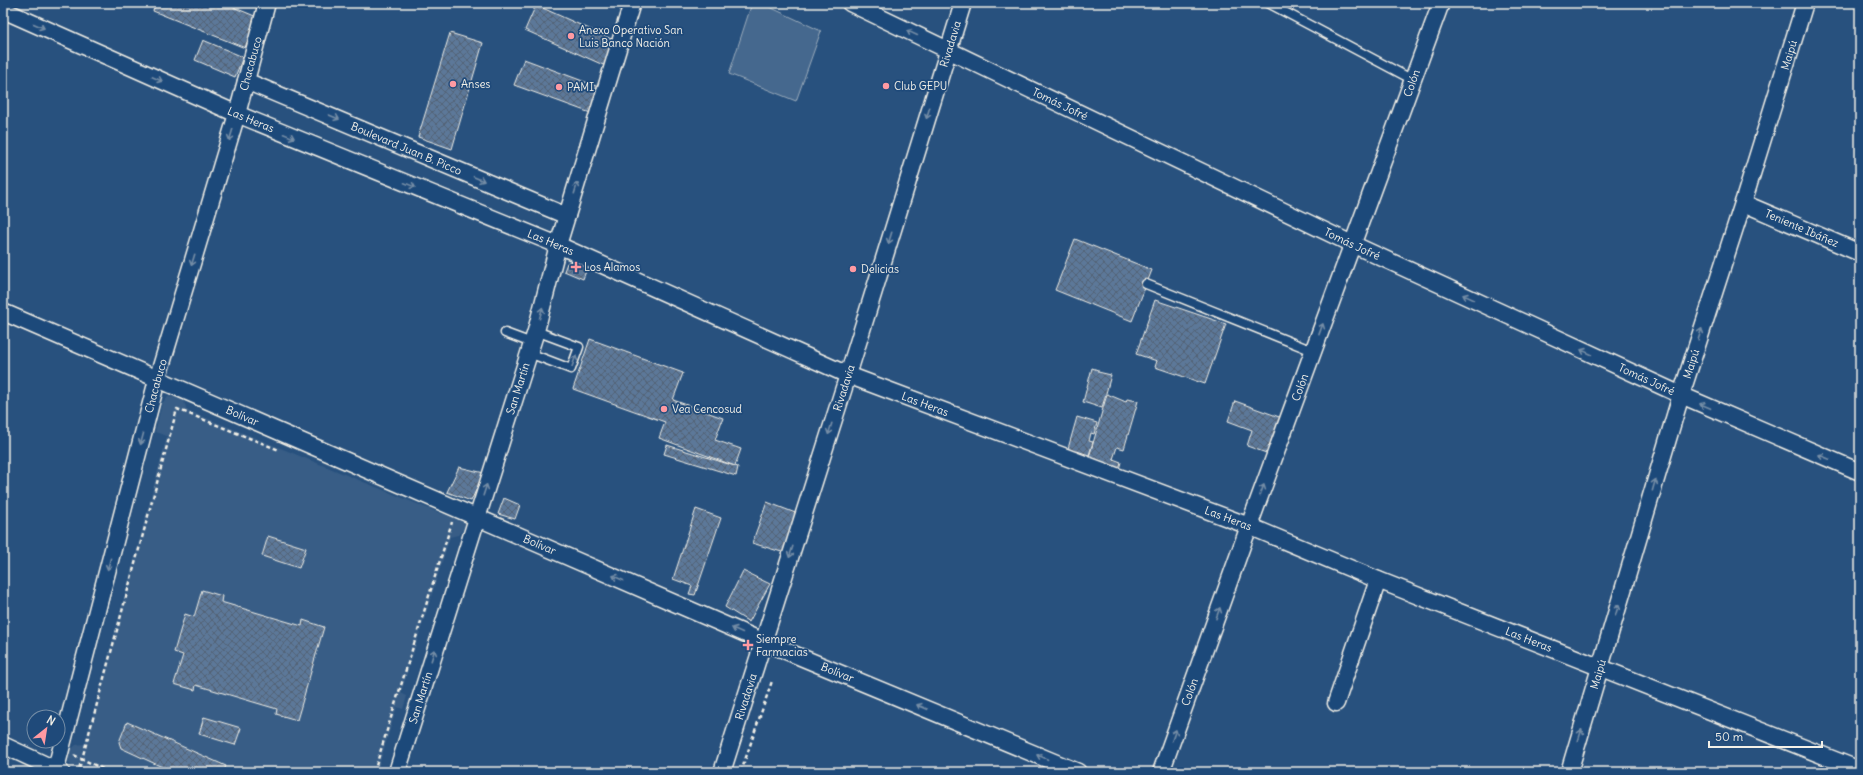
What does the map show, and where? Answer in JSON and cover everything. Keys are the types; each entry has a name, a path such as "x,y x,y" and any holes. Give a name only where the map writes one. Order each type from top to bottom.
{"street":[{"name":"Chacabuco","path":"57,771 158,380 237,114 267,3"},
{"name":"San Martín","path":"397,772 532,342 558,245 632,3"},
{"name":"Tomás Jofré","path":"850,3 1352,244 1681,395 1860,472"},
{"name":"Rivadavia","path":"722,772 762,640 848,375 963,3"},
{"name":"Colón","path":"1161,772 1249,526 1441,3"},
{"name":"Maipú","path":"1569,772 1681,395 1743,203 1805,3"},
{"name":"Las Heras","path":"3,10 237,114 558,245 848,375 1249,526 1378,580 1860,770"},
{"name":"Boulevard Juan B. Picco","path":"246,81 567,216"},
{"name":"Teniente Ibáñez","path":"1743,203 1860,253"},
{"name":"Bolívar","path":"3,312 762,640 1078,772"},
{"path":"1336,703 1378,580"},
{"path":"3,745 57,771"}],"lane":[{"path":"1268,3 1413,80"},
{"path":"1146,284 1313,351"},
{"path":"505,333 532,342 579,347 571,369 532,342"}],"path":[{"path":"109,772 82,759 177,409 286,453"},
{"path":"374,772 452,520 445,518"},
{"path":"741,772 772,680"}],"shaded area":[{"path":"752,3 761,3 821,31 796,101 729,74"},
{"path":"168,397 177,397 181,399 187,410 442,514 446,512 464,520 465,525 461,533 450,537 401,693 407,696 403,709 397,707 377,772 105,772 91,766 80,770 72,767 69,763 68,755 70,750 76,745 85,744 167,436 155,432 162,403"}],"building":[{"path":"156,3 223,3 257,17 245,48 153,11"},
{"name":"Anexo Operativo San Luis Banco Nación","path":"536,5 618,42 610,68 525,30"},
{"name":"Anses","path":"450,33 483,43 452,149 418,137"},
{"path":"203,40 243,57 235,77 195,60"},
{"name":"PAMI","path":"524,59 604,89 596,115 514,85"},
{"path":"1075,239 1152,270 1132,321 1055,290"},
{"name":"Los Alamos","path":"578,258 589,263 583,279 564,271 567,263"},
{"path":"1155,300 1226,324 1205,384 1155,367 1157,361 1136,354"},
{"name":"Vea Cencosud","path":"590,339 683,373 673,400 723,418 715,440 741,449 735,466 659,438 665,422 573,389"},
{"path":"1092,368 1098,370 1098,372 1111,375 1102,408 1083,402"},
{"path":"1107,394 1126,402 1127,399 1138,401 1124,449 1117,447 1113,459 1121,462 1119,469 1088,461"},
{"path":"1235,401 1282,418 1269,454 1247,446 1252,430 1228,421"},
{"path":"1077,417 1097,423 1094,434 1091,433 1089,441 1093,442 1089,455 1077,451 1076,455 1067,452"},
{"path":"667,445 738,467 736,476 664,454"},
{"path":"459,467 484,473 471,501 447,492"},
{"path":"504,498 520,505 515,519 498,514"},
{"path":"767,502 798,514 785,553 752,543"},
{"path":"696,509 721,518 695,595 689,594 692,586 673,579"},
{"path":"268,536 306,548 299,568 262,556"},
{"path":"743,571 770,584 749,622 725,607"},
{"path":"202,590 222,596 221,602 302,626 303,620 324,627 297,720 276,714 277,709 196,685 195,690 174,684 183,655 174,652 185,614 194,617"},
{"path":"204,717 241,728 235,745 199,734"},
{"path":"127,722 226,766 223,772 173,772 121,748 119,742"}],"place":[{"name":"Anexo Operativo San Luis Banco Nación","path":"571,36"},
{"name":"Anses","path":"453,84"},
{"name":"Club GEPU","path":"886,86"},
{"name":"PAMI","path":"559,87"},
{"name":"Los Alamos","path":"576,267"},
{"name":"Delicias","path":"853,269"},
{"name":"Vea Cencosud","path":"664,409"},
{"name":"Siempre Farmacias","path":"748,645"}]}
